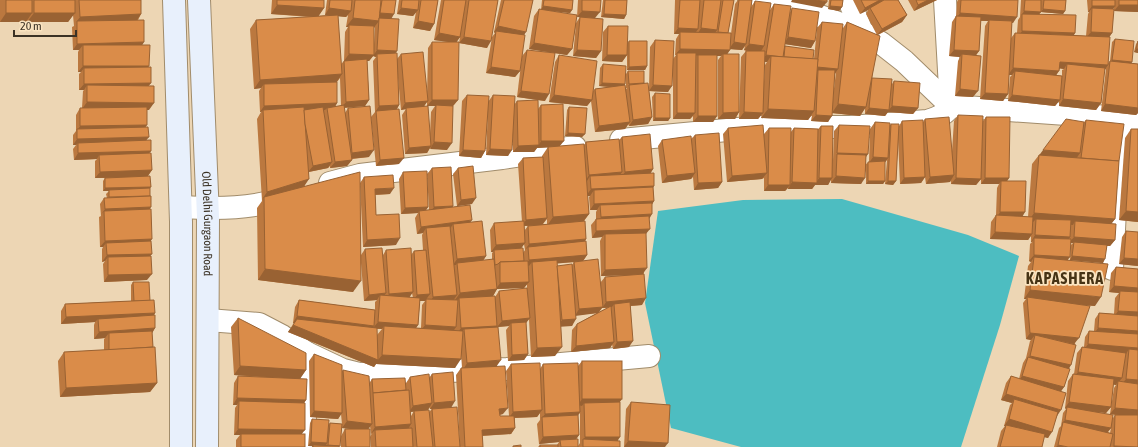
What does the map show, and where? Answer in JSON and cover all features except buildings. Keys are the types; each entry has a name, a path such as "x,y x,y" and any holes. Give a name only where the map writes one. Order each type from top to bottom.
{"main road":[{"path":"174,0 181,207 181,447"},
{"name":"Old Delhi Gurgaon Road","path":"199,0 207,209 207,447"}],"street":[{"path":"749,0 812,13 862,32 881,43 904,61 951,106 1131,119 1114,210 1112,269"},
{"path":"849,0 862,32"},
{"path":"181,207 207,209 242,208 271,203 360,175 502,158 599,143 690,132 759,127 850,127 927,121 944,115 951,106 945,0"},
{"path":"208,320 259,324 282,336 307,353 343,370 358,374 507,369 649,356"},
{"path":"304,447 307,353"}],"water":[{"path":"842,199 968,235 1019,256 1000,325 961,447 741,447 671,428 645,303 658,211 743,200"}],"district":[{"name":"KAPASHERA","path":"1065,278"}]}
